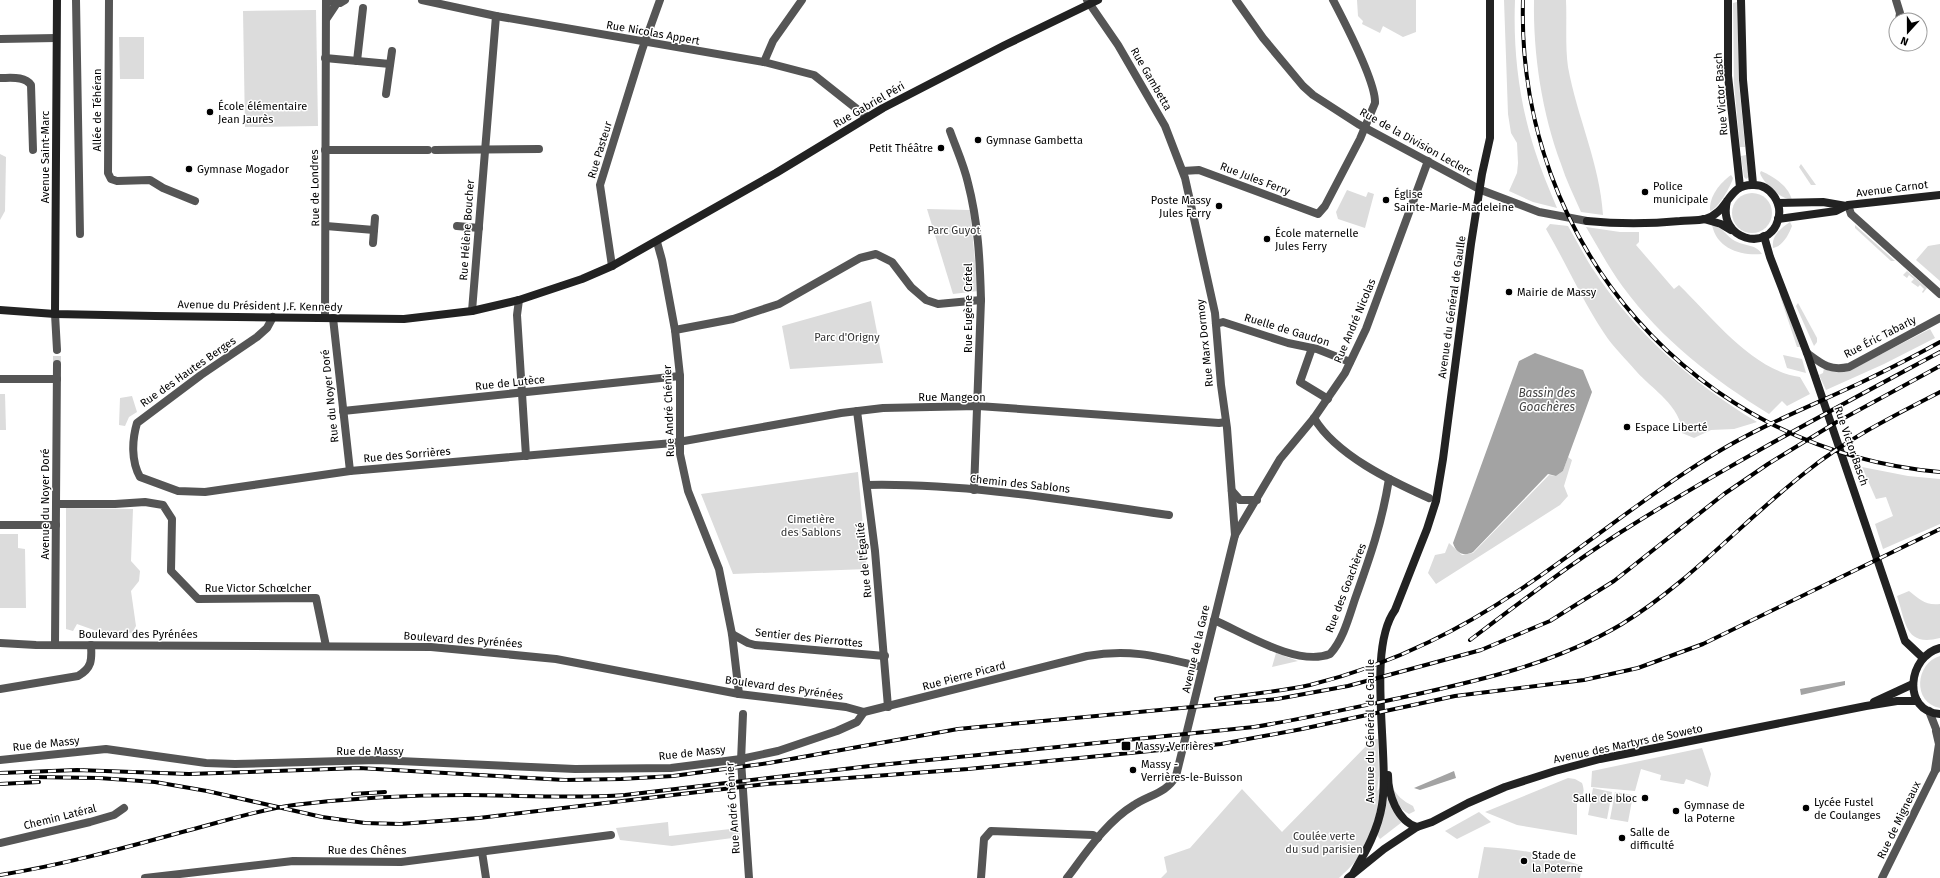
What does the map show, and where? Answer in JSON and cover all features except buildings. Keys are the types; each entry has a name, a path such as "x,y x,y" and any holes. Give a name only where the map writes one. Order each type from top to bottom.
{"street":[{"name":"Avenue Saint-Marc","path":"55,314 57,0"},
{"path":"76,0 80,234"},
{"name":"Allée de Téhéran","path":"108,0 108,173 111,179 117,181 150,180 163,188 195,201"},
{"name":"Rue de Londres","path":"326,0 325,150 329,318"},
{"path":"326,19 333,2 345,0"},
{"name":"Rue Nicolas Appert","path":"422,0 496,16 764,62 814,75 867,117"},
{"name":"Rue Pasteur","path":"612,266 600,185 644,42 660,0"},
{"path":"764,62 774,41 802,0"},
{"name":"Rue Gabriel Péri","path":"612,266 657,242 783,169 867,117 1089,2 1098,0"},
{"name":"Rue de la Division Leclerc","path":"1236,0 1263,38 1303,86 1318,98 1365,128 1481,190 1540,212 1587,220 1630,224 1704,219 1720,224 1733,231"},
{"path":"1333,0 1370,79 1376,97 1376,103 1365,128"},
{"name":"Avenue du Général de Gaulle","path":"1416,827 1412,826 1395,807 1391,798 1388,782 1386,662 1395,610 1427,529 1436,501 1471,244 1490,138 1490,0"},
{"name":"Rue Victor Basch","path":"1728,0 1728,76 1740,187"},
{"name":"Rue Victor Basch","path":"1741,0 1743,80 1753,184"},
{"path":"1896,0 1900,12"},
{"name":"Rue Gambetta","path":"1089,2 1118,45 1165,126 1183,171"},
{"path":"357,61 363,8"},
{"name":"Rue Hélène Boucher","path":"472,311 480,228 484,150 496,16"},
{"path":"0,39 56,38"},
{"path":"386,94 392,52"},
{"path":"325,58 390,64"},
{"path":"1,78 21,78 28,81 31,85 33,150"},
{"name":"Rue Jules Ferry","path":"1183,171 1200,170 1318,214 1325,206 1365,128"},
{"name":"Rue Eugène Crétel","path":"950,130 968,183 977,235 981,300 974,490"},
{"path":"325,150 540,149"},
{"name":"Rue André Nicolas","path":"1235,536 1280,459 1314,418 1339,384 1366,329 1428,161"},
{"name":"Rue Marx Dormoy","path":"1183,171 1201,247 1216,324 1226,422 1235,536"},
{"path":"1753,184 1768,190 1778,203 1778,219 1771,231 1764,236 1755,239 1746,238 1733,231 1726,220 1725,209 1727,201 1731,195 1740,187 1753,184"},
{"name":"Avenue Carnot","path":"1778,203 1823,202 1847,206 1940,195"},
{"name":"Rue de la Division Leclerc","path":"1704,219 1722,209 1727,201"},
{"path":"1847,206 1851,214 1940,294"},
{"name":"Avenue Carnot","path":"1778,219 1836,211 1847,206"},
{"path":"373,243 375,218"},
{"path":"326,226 374,230"},
{"path":"457,226 480,228"},
{"name":"Rue Victor Basch","path":"1764,236 1770,257 1808,353 1906,641 1923,658"},
{"name":"Rue André Chénier","path":"657,242 662,260 675,330 680,376 680,454 686,483 719,569 732,634 739,694"},
{"path":"675,330 733,319 779,304 860,258 876,254 892,262 911,287 926,300 938,304 981,300"},
{"name":"Avenue du Président J.F. Kennedy","path":"0,310 55,314 404,319 472,311 519,300 582,279 612,266"},
{"path":"519,300 517,314 526,456"},
{"path":"55,314 57,350"},
{"name":"Rue des Hautes Berges","path":"140,477 135,467 133,450 137,423 201,375 257,337 267,328 273,317"},
{"name":"Rue du Noyer Doré","path":"329,318 343,411 350,472"},
{"name":"Rue Éric Tabarly","path":"1808,353 1830,368 1850,367 1940,318"},
{"name":"Ruelle de Gaudon","path":"1216,324 1223,322 1288,343 1312,348 1350,362"},
{"path":"1312,348 1300,382 1328,399"},
{"name":"Avenue du Noyer Doré","path":"55,645 57,364"},
{"name":"Rue de Lutèce","path":"343,411 680,376"},
{"path":"0,379 57,379"},
{"name":"Rue Mangeon","path":"680,441 857,411 883,408 978,406 1219,423 1226,422"},
{"name":"Rue de l'Égalité","path":"857,411 867,485 885,656 888,707"},
{"path":"1314,418 1325,433 1353,457 1389,479 1429,498"},
{"name":"Rue des Sorrières","path":"140,477 178,491 205,492 350,472 680,441"},
{"name":"Rue des Goachères","path":"1214,620 1279,650 1302,656 1330,654 1345,627 1378,535 1389,479"},
{"name":"Chemin des Sablons","path":"867,485 974,490 1169,515"},
{"path":"1231,491 1240,500 1257,500"},
{"name":"Rue Victor Schœlcher","path":"56,504 115,504 145,502 163,506 172,519 171,571 198,599 316,598 326,646"},
{"path":"0,525 56,525"},
{"name":"Avenue de la Gare","path":"1067,878 1098,838 1123,811 1160,792 1169,786 1176,776 1235,536"},
{"name":"Avenue du Général de Gaulle","path":"1354,872 1373,837 1382,805 1381,660 1389,618 1395,610"},
{"name":"Sentier des Pierrottes","path":"732,634 748,643 755,645 885,656"},
{"name":"Boulevard des Pyrénées","path":"0,643 55,645 430,647 556,659 739,694 846,707 864,712"},
{"path":"0,689 78,676 87,672 91,661 91,645"},
{"path":"1940,648 1926,654 1917,667 1913,684 1914,695 1917,701 1929,711 1940,714"},
{"name":"Rue Pierre Picard","path":"864,712 1106,652 1142,653 1202,667"},
{"name":"Avenue des Martyrs de Soweto","path":"1866,706 1913,684"},
{"name":"Avenue des Martyrs de Soweto","path":"1348,878 1416,827 1432,822 1468,803 1505,787 1555,771 1600,759 1866,706 1897,701 1917,701"},
{"name":"Rue de Migneaux","path":"1882,878 1938,768 1938,734 1929,711"},
{"path":"741,759 778,752 837,731 857,722 864,712"},
{"name":"Rue André Chénier","path":"743,714 741,759 749,878"},
{"name":"Rue de Massy","path":"0,760 106,749 206,763 235,764 377,760 575,769 664,768 741,759"},
{"name":"Chemin Latéral","path":"0,843 90,822 114,815 124,808"},
{"path":"981,878 984,839 991,830 1093,835 1098,838"},
{"name":"Rue des Chênes","path":"145,878 293,861 401,862 611,835"},
{"path":"482,852 486,878"}],"green space":[{"path":"1357,0 1416,0 1416,32 1403,37 1383,26 1380,33 1362,24 1363,21 1358,16"},
{"path":"1504,0 1515,0 1516,57 1521,95 1529,133 1545,180 1557,208 1533,202 1509,191 1517,173 1518,163 1517,143 1511,133 1508,114"},
{"path":"1534,0 1566,0 1568,67 1598,177 1603,215 1581,212 1565,176 1554,145 1544,104 1537,62"},
{"path":"1737,2 1739,83 1745,147 1740,147 1734,83 1733,3"},
{"path":"316,10 318,126 245,127 243,11"},
{"path":"119,37 144,37 144,79 120,79"},
{"path":"0,154 6,157 5,211 0,220"},
{"path":"1746,155 1749,177 1746,179 1744,177 1741,156"},
{"path":"1801,164 1816,185 1811,185 1799,167"},
{"path":"1761,171 1771,176 1784,186 1792,200 1777,194 1762,177 1760,173"},
{"path":"1731,175 1733,178 1730,186 1717,206 1710,211 1713,195 1723,182"},
{"path":"1347,190 1366,197 1368,192 1374,194 1365,228 1338,219 1336,212"},
{"path":"1756,193 1763,196 1769,202 1772,213 1771,221 1763,230 1756,233 1748,233 1741,230 1733,221 1732,209 1735,202 1744,194"},
{"name":"Parc Guyot","path":"927,209 970,210 978,291 953,294"},
{"path":"1790,222 1792,226 1787,236 1780,245 1773,248 1775,236"},
{"path":"1550,224 1568,226 1592,268 1609,292 1646,335 1687,373 1733,407 1757,422 1734,429 1711,430 1694,438 1682,433 1681,424 1672,407 1615,348 1596,320 1546,229"},
{"path":"1712,225 1722,230 1738,243 1757,248 1762,254 1746,254 1724,245 1719,240"},
{"path":"1855,225 1895,261 1891,261 1855,228"},
{"path":"1586,227 1620,232 1639,232 1639,242 1636,245 1674,289 1679,285 1719,327 1750,354 1766,365 1783,373 1800,377 1810,394 1787,406 1782,401 1769,414 1709,373 1671,341 1638,306 1613,272"},
{"path":"1940,244 1940,281 1916,260 1928,246"},
{"path":"1907,271 1927,288 1923,293 1922,292 1924,289 1920,285 1918,287 1911,282 1914,279 1909,275 1907,278 1903,275"},
{"path":"1781,294 1800,347 1797,347 1780,296"},
{"name":"Parc d'Origny","path":"871,301 883,363 790,369 782,326"},
{"path":"1798,303 1817,338 1817,342 1814,346 1796,306"},
{"path":"1930,329 1935,338 1884,364 1826,390 1819,375 1823,373 1824,368 1835,372 1852,369"},
{"path":"1783,355 1802,359 1806,373 1787,368"},
{"path":"0,394 5,394 6,430 0,430"},
{"path":"132,396 137,412 129,417 125,426 119,425 120,398"},
{"path":"1568,457 1572,460 1564,486 1568,496 1560,505 1436,584 1428,573 1435,555 1445,553 1449,543 1462,555 1473,553 1549,475 1556,476 1563,471"},
{"path":"1862,467 1908,476 1940,479 1940,524 1883,549 1875,524 1893,516 1886,497 1876,499"},
{"name":"Cimetière des Sablons","path":"858,472 867,569 733,574 701,494"},
{"path":"66,508 133,509 131,561 140,571 139,581 131,591 136,626 132,633 105,634 77,624 73,631 66,629"},
{"path":"0,534 18,534 18,548 25,549 26,608 0,608"},
{"path":"1909,591 1927,603 1940,604 1940,638 1928,640 1920,639 1913,636 1905,624 1897,596"},
{"path":"1276,653 1298,661 1272,667"},
{"path":"1940,656 1940,708 1931,705 1925,699 1921,691 1920,683 1926,666 1932,660"},
{"name":"Coulée verte du sud parisien","path":"1373,739 1378,739 1379,775 1377,791 1380,788 1376,815 1371,834 1363,850 1354,863 1339,878 1161,878 1167,872 1164,857 1190,848 1242,789 1282,832"},
{"path":"1702,748 1711,774 1708,787 1686,779 1684,784 1660,780 1661,775 1641,769 1635,791 1591,787 1592,771"},
{"path":"1568,778 1575,779 1582,783 1583,788 1581,798 1577,802 1577,835 1517,825 1485,812"},
{"path":"1392,786 1401,798 1413,806 1415,811 1409,814 1399,806"},
{"path":"1593,788 1612,792 1607,819 1588,815"},
{"path":"1615,792 1633,795 1628,822 1610,819"},
{"path":"1388,797 1402,822 1380,839 1377,835"},
{"path":"1479,812 1491,822 1457,839 1445,831"},
{"path":"668,822 669,836 739,828 740,837 672,846 620,840 616,828"},
{"name":"Stade de la Poterne","path":"1484,847 1510,849 1545,855 1582,866 1580,878 1478,878"}],"water":[{"name":"Bassin des Goachères","path":"1535,353 1583,370 1592,392 1563,471 1556,476 1548,474 1473,552 1464,554 1458,552 1453,543 1519,361"},
{"path":"1845,681 1845,685 1801,695 1800,689"},
{"path":"1454,771 1456,778 1420,790 1414,788"}],"tunnel":[{"path":"57,350 57,364"}],"railway":[{"path":"1523,0 1529,90 1551,174 1587,251 1637,320 1699,378 1770,423 1851,455 1940,472"},
{"path":"1216,699 1310,685 1355,672 1415,649 1467,622 1504,600 1680,476 1733,443 1860,383 1940,342"},
{"path":"1470,640 1582,558 1660,508 1779,439 1940,352"},
{"path":"0,773 77,770 189,774 359,768 565,780 673,776 769,763 958,729 1277,699 1348,686 1481,650 1550,621 1614,581 1724,494 1768,464 1835,423 1940,366"},
{"path":"0,875 117,850 253,813 294,805 380,797 486,795 565,797 625,795 870,766 1254,727 1400,698 1486,678 1542,661 1596,638 1622,624 1671,589 1783,491 1822,460 1871,429 1940,392"},
{"path":"31,777 99,778 155,782 207,791 322,817 365,823 400,824 479,818 767,784 968,769 1221,744 1302,729 1455,696 1584,680 1638,668 1703,644 1940,529"},
{"path":"0,784 39,782"},
{"path":"353,794 385,792"}],"place":[{"name":"École élémentaire Jean Jaurès","path":"210,112"},
{"name":"Gymnase Gambetta","path":"978,140"},
{"name":"Petit Théâtre","path":"941,148"},
{"name":"Gymnase Mogador","path":"189,169"},
{"name":"Police municipale","path":"1645,192"},
{"name":"Église Sainte-Marie-Madeleine","path":"1386,200"},
{"name":"Poste Massy Jules Ferry","path":"1219,206"},
{"name":"École maternelle Jules Ferry","path":"1267,239"},
{"name":"Mairie de Massy","path":"1509,292"},
{"name":"Espace Liberté","path":"1627,427"},
{"name":"Massy-Verrières","path":"1126,746"},
{"name":"Massy - Verrières-le-Buisson","path":"1133,770"},
{"name":"Salle de bloc","path":"1645,798"},
{"name":"Lycée Fustel de Coulanges","path":"1806,808"},
{"name":"Gymnase de la Poterne","path":"1676,811"},
{"name":"Salle de difficulté","path":"1622,838"},
{"name":"Stade de la Poterne","path":"1524,861"}]}
